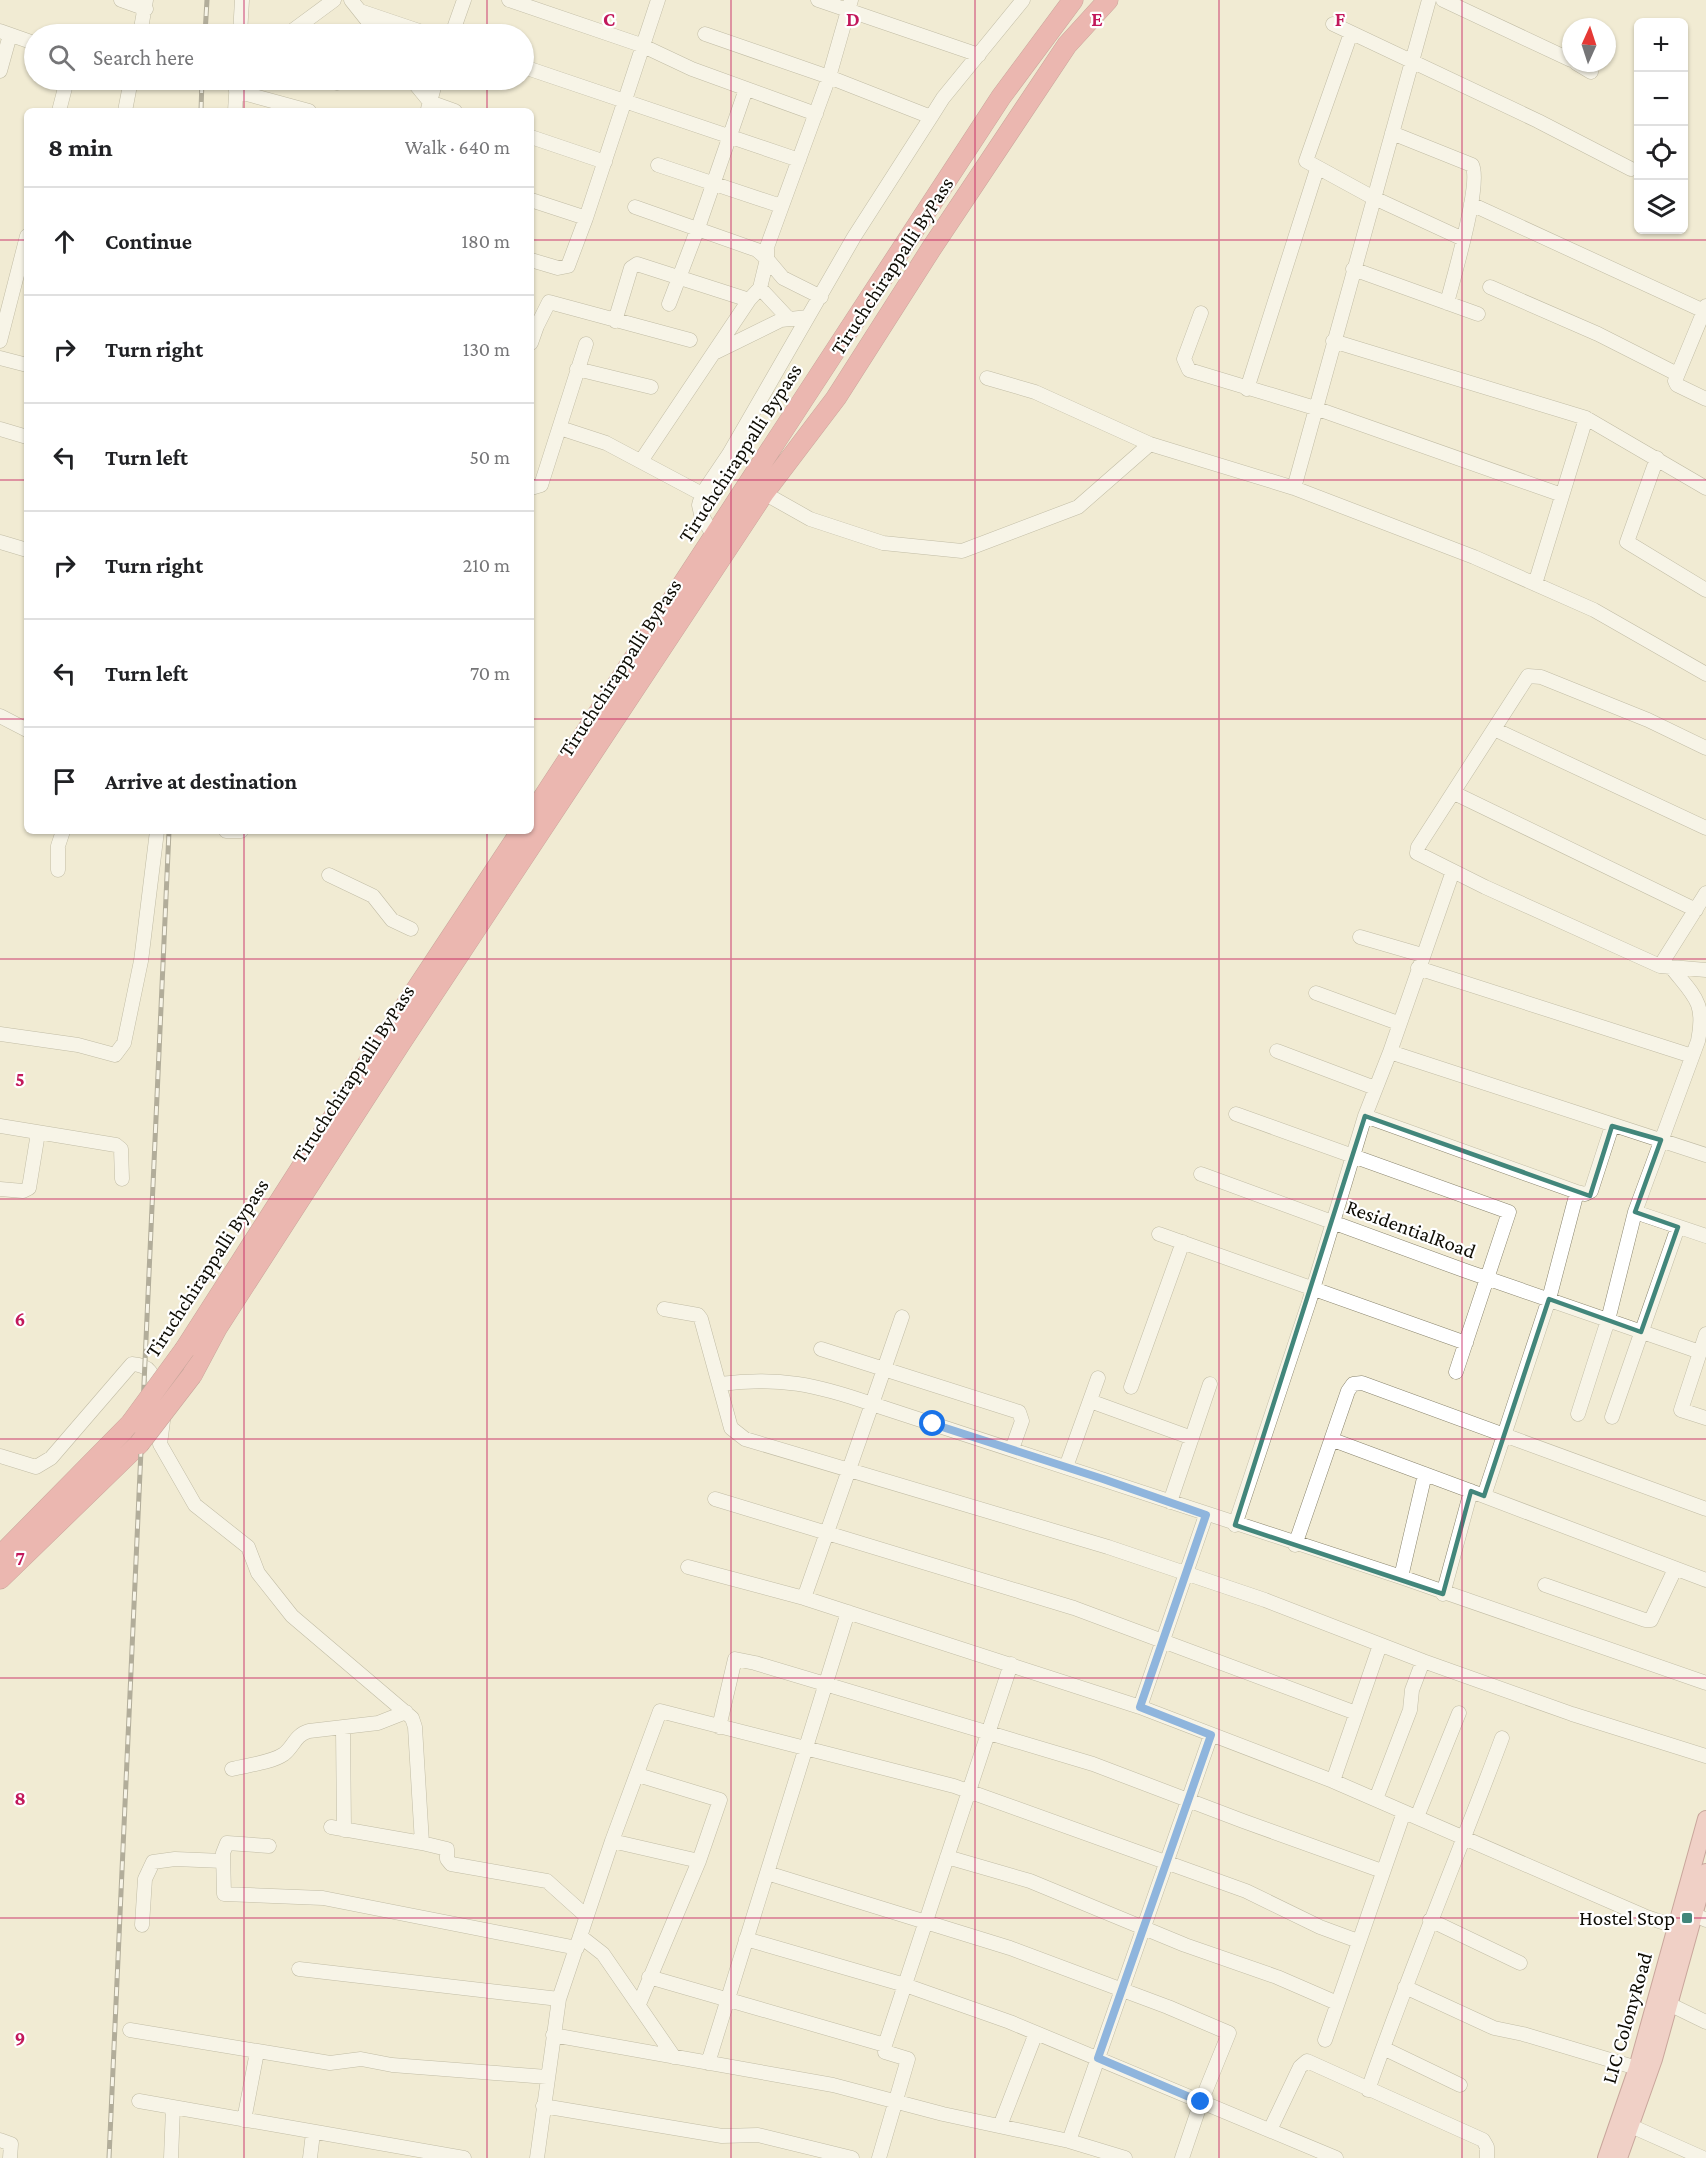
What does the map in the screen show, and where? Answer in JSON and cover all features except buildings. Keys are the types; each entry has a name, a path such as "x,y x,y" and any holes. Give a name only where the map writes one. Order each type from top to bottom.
{"highway":[{"name":"Tiruchchirappalli Bypass","path":"534,811 1000,98 1074,0"},
{"name":"Tiruchchirappalli ByPass","path":"0,1580 139,1444 192,1376 218,1328 400,1044 764,493 836,398 931,249 1067,45 1107,0"},
{"path":"754,476 770,474 822,407 836,398"},
{"name":"Tiruchchirappalli Bypass","path":"0,1556 131,1423 185,1349 386,1035 519,834"}],"main road":[{"name":"LIC ColonyRoad","path":"1606,2158 1630,2119 1637,2068 1683,1929 1706,1819"},
{"name":"LIC ColonyRoad","path":"1683,1929 1700,1917 1706,1872"},
{"path":"1620,2158 1630,2119 1669,2004 1683,1929"}],"street":[{"path":"121,0 146,5 142,24"},
{"path":"241,24 242,0"},
{"path":"304,24 334,0"},
{"path":"456,24 464,0"},
{"path":"510,0 641,45 692,69 816,114"},
{"path":"534,261 558,268 568,266 627,101 641,45 658,0"},
{"path":"818,0 849,5 979,55"},
{"path":"714,537 701,514 699,505 702,494 729,454 854,237 942,98 1023,0"},
{"path":"1294,488 1372,197 1413,62 1429,0"},
{"path":"1443,0 1562,56"},
{"path":"641,461 749,300 760,288 768,259 767,247 829,77 849,5"},
{"path":"356,6 370,24"},
{"path":"356,6 402,24"},
{"path":"1334,24 1538,121 1631,169"},
{"path":"0,71 5,33 24,40"},
{"path":"1351,33 1306,161 1372,197 1463,239"},
{"path":"705,34 829,77 931,117"},
{"path":"534,70 799,160"},
{"path":"669,304 746,89"},
{"path":"60,108 65,90"},
{"path":"126,108 129,90"},
{"path":"235,108 237,90"},
{"path":"249,90 300,108"},
{"path":"418,90 428,107"},
{"path":"428,107 433,90"},
{"path":"1392,133 1472,165 1475,177 1472,204 1447,303"},
{"path":"534,138 605,162"},
{"path":"658,165 781,207"},
{"path":"1247,389 1317,169"},
{"path":"534,201 586,218"},
{"path":"1472,204 1705,310 1677,374 1677,385 1706,399"},
{"path":"635,207 757,250 768,259 783,278 821,297"},
{"path":"0,341 24,248"},
{"path":"615,321 631,268 637,264 749,300"},
{"path":"1353,269 1478,314"},
{"path":"1490,287 1598,334 1677,374"},
{"path":"760,288 789,319"},
{"path":"534,325 549,302 690,340"},
{"path":"1201,313 1184,359 1184,365 1189,370 1315,408 1562,495"},
{"path":"714,353 781,320 808,317"},
{"path":"1333,341 1586,418 1706,488"},
{"path":"534,487 541,485 586,344"},
{"path":"0,358 24,364"},
{"path":"577,369 651,387"},
{"path":"987,378 1035,392 1150,444 1294,488 1474,557 1594,610 1706,674"},
{"path":"1535,584 1586,418"},
{"path":"560,428 606,442 702,494"},
{"path":"0,429 24,436"},
{"path":"764,493 810,519 883,543 962,551 1078,507 1150,444"},
{"path":"1657,458 1627,542 1706,590"},
{"name":"Tiruchchirappalli Bypass","path":"690,574 704,565 749,497 764,493"},
{"path":"0,542 24,549"},
{"path":"1706,748 1648,720 1535,675 1528,676 1454,794 1420,841 1417,852 1453,871 1666,967 1706,970"},
{"path":"0,716 24,728"},
{"path":"1494,729 1706,828"},
{"path":"1454,794 1696,910"},
{"path":"58,870 58,846 62,834"},
{"path":"0,1034 78,1045 106,1055 115,1055 124,1043 141,961 158,834"},
{"path":"1234,1525 1313,1289 1365,1116 1390,1052 1398,1023 1453,871"},
{"path":"329,875 373,896 392,920 411,930"},
{"path":"1666,967 1706,893"},
{"path":"1360,937 1420,962 1692,1056"},
{"path":"1578,1413 1608,1320 1635,1212 1703,1021 1700,1004 1666,967"},
{"path":"1316,993 1398,1023"},
{"path":"1277,1051 1375,1088"},
{"path":"1390,1052 1706,1155"},
{"path":"1236,1114 1509,1212 1456,1372"},
{"path":"1365,1116 1585,1194 1591,1191 1612,1126"},
{"path":"0,1126 116,1145 122,1155 122,1179"},
{"path":"0,1189 23,1191 29,1188 38,1133"},
{"name":"ResidentialRoad","path":"1201,1174 1487,1278 1700,1352"},
{"path":"1443,1594 1478,1494 1504,1433 1549,1299 1577,1192"},
{"path":"1635,1212 1678,1227 1705,1231"},
{"path":"1612,1417 1678,1227"},
{"path":"1159,1234 1466,1343"},
{"path":"1131,1387 1183,1242"},
{"path":"664,1310 698,1315 701,1319 731,1428 745,1439 850,1468 1265,1600 1423,1661 1572,1714 1706,1756"},
{"path":"804,1598 902,1317"},
{"path":"1706,1334 1700,1352 1700,1376 1681,1410 1706,1418"},
{"path":"821,1349 1019,1412 1022,1421 1012,1449"},
{"path":"0,1456 36,1467 51,1458 132,1364 143,1365 152,1372 165,1418 160,1444 195,1505 248,1547 258,1572 292,1616 406,1712 415,1727 422,1843"},
{"path":"1066,1467 1098,1378"},
{"path":"720,1384 760,1380 797,1382 828,1389 1234,1525 1401,1578 1706,1683"},
{"path":"1295,1545 1333,1440 1347,1391 1353,1384 1362,1383 1504,1433 1706,1509"},
{"path":"1170,1502 1210,1384"},
{"path":"1090,1401 1192,1438"},
{"path":"1333,1440 1706,1580"},
{"path":"1401,1578 1425,1474"},
{"path":"715,1499 1074,1608 1356,1713"},
{"path":"1140,1707 1206,1515"},
{"path":"688,1567 804,1598 1140,1707 1333,1781 1683,1929"},
{"path":"1545,1585 1644,1620 1651,1620 1675,1569"},
{"path":"708,2063 848,1612"},
{"path":"1333,1781 1380,1645"},
{"path":"720,1727 735,1659 826,1683 1093,1764 1382,1871"},
{"path":"1376,1799 1410,1710 1412,1690 1423,1661"},
{"path":"879,2158 908,2059 885,2052 885,2045 1011,1664"},
{"path":"232,1769 277,1758 290,1748 301,1733 378,1723 406,1712"},
{"path":"537,2158 559,1999 612,1841 660,1712 969,1792 1246,1891 1320,1927 1358,1941"},
{"path":"1325,2040 1382,1871 1459,1713"},
{"path":"343,1728 337,1828 447,1849 447,1859 451,1864 547,1881 586,1916"},
{"path":"1069,2141 1211,1735"},
{"path":"1368,2090 1430,1920 1465,1838 1502,1738"},
{"path":"638,1775 720,1800 699,1861 639,2004"},
{"path":"612,1841 699,1861"},
{"path":"268,1846 227,1843 224,1847 223,1890 229,1896 322,1898 578,1942 603,1954 674,2057"},
{"path":"947,1857 1030,1881 1144,1928 1277,1977 1337,2003"},
{"path":"142,1925 145,1879 153,1862 175,1859 223,1861"},
{"path":"767,1873 1010,1948 1229,2033 1201,2102 1182,2158"},
{"path":"1430,1920 1521,1962"},
{"path":"746,1939 905,1985 1036,2032 1336,2158"},
{"path":"299,1969 559,1999"},
{"path":"649,1977 885,2045"},
{"path":"1405,1987 1494,2028 1523,2034 1637,2068"},
{"path":"1669,2004 1706,2022"},
{"path":"130,2030 330,2063 362,2059 392,2065 547,2077"},
{"path":"1000,2127 1036,2032"},
{"path":"553,2035 833,2085 1000,2127 1069,2141 1125,2158"},
{"path":"1383,2048 1460,2085"},
{"path":"244,2120 257,2052"},
{"path":"1270,2130 1303,2062 1312,2062 1368,2090 1483,2140 1487,2147 1486,2158"},
{"path":"139,2102 465,2158"},
{"path":"543,2106 722,2136 758,2135 852,2158"},
{"path":"171,2158 173,2108"},
{"path":"1630,2119 1703,2158"},
{"path":"310,2158 313,2133"},
{"path":"0,2140 11,2144 10,2158"}],"highlighted area":[{"path":"1365,1116 1590,1196 1612,1126 1661,1140 1635,1212 1678,1227 1641,1332 1549,1299 1484,1496 1471,1491 1443,1594 1235,1525"}],"railway":[{"path":"206,24 207,0"},
{"path":"201,108 202,90"},
{"path":"109,2158 169,834"}],"place":[{"name":"Hostel Stop","path":"1687,1918"}],"route":[{"path":"933,1424 1206,1515 1140,1707 1211,1735 1098,2058 1201,2102"}]}
